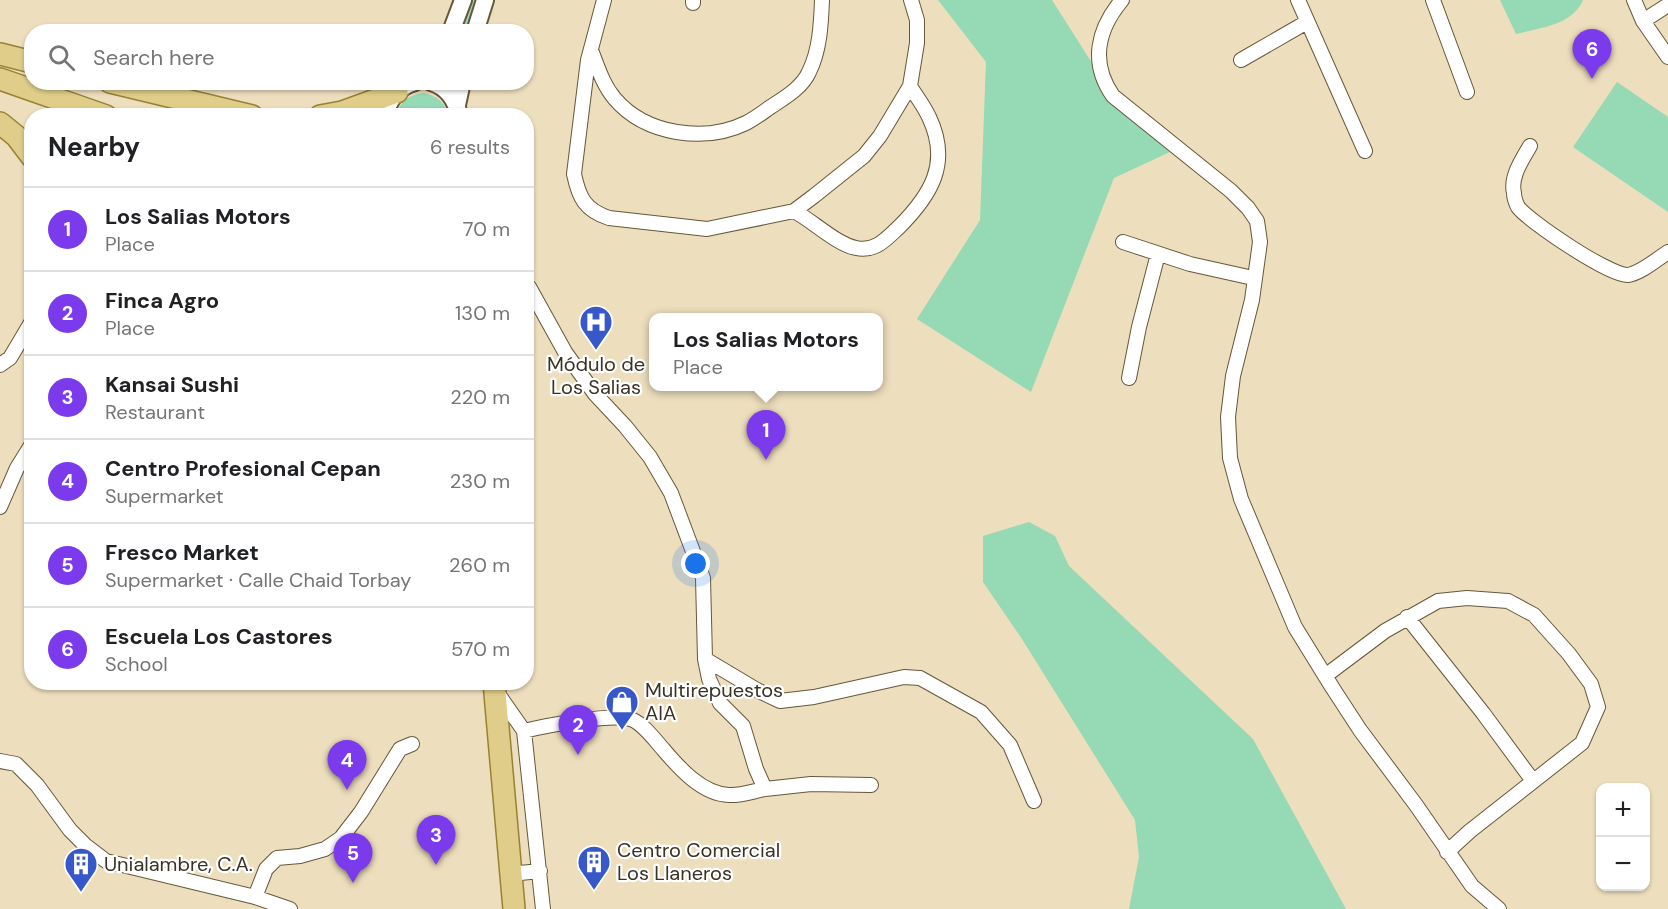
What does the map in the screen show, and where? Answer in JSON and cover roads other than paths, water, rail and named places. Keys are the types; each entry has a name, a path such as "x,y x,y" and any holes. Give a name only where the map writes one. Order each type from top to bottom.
{"main road":[{"path":"0,54 24,60"},
{"path":"0,79 24,87"},
{"path":"32,90 83,108"},
{"path":"143,90 219,108"},
{"path":"350,108 396,90"},
{"path":"0,93 43,108"},
{"path":"0,123 16,136 24,146"},
{"path":"490,690 485,741 501,909"},
{"path":"491,690 514,909"}],"street":[{"path":"454,24 463,0"},
{"path":"478,24 485,0"},
{"path":"604,0 588,60 574,174 577,190 585,204 596,214 619,219 707,229 794,211 864,156 880,136 910,86 917,20 911,0"},
{"path":"591,50 604,83 624,108 638,118 672,131 692,134 727,130 747,123 795,90 809,74 816,54 822,0"},
{"path":"1122,0 1104,27 1098,52 1104,83 1113,96 1202,166 1248,208 1257,221 1260,242 1253,278 1252,300 1233,376 1228,417 1230,458 1241,500 1295,627 1325,676 1360,730 1472,886 1499,909"},
{"path":"1298,0 1365,151"},
{"path":"1433,0 1467,92"},
{"path":"1634,0 1643,21 1668,57"},
{"path":"1643,21 1668,5"},
{"path":"1240,60 1307,22"},
{"path":"794,211 845,245 858,249 869,249 880,245 920,206 937,171 938,155 936,137 929,117 910,86"},
{"path":"387,108 388,104 403,90"},
{"path":"446,90 452,95 457,108"},
{"path":"458,108 461,90"},
{"path":"1530,146 1512,185 1518,207 1563,243 1609,270 1627,275 1640,270 1668,252"},
{"path":"1123,242 1190,264 1253,278"},
{"path":"1129,378 1139,327 1158,254"},
{"path":"534,296 565,352 595,394 650,458 671,493 703,578 705,659 709,680 720,703 742,726 765,789"},
{"path":"5,362 24,333"},
{"path":"0,507 24,457"},
{"path":"1325,676 1407,617 1437,601 1467,598 1508,602 1534,615 1569,654 1591,684 1598,707 1582,743 1447,852"},
{"path":"1407,617 1533,781"},
{"path":"705,659 780,701 813,697 904,677 920,678 981,712 1010,746 1034,801"},
{"path":"494,690 524,731 543,909"},
{"path":"524,731 550,724 620,718 633,720 655,740 678,767 706,789 729,795 811,784 871,785"},
{"path":"255,897 266,869 277,858 300,856 326,849 341,838 361,812 400,749 412,744"},
{"path":"0,761 16,764 37,784 70,830 85,846 106,861 255,897 290,909"},
{"path":"510,874 540,871"}],"place":[{"name":"Escuela Los Castores","path":"1592,79"},
{"name":"Módulo de Los Salias","path":"596,351"},
{"name":"Los Salias Motors","path":"766,460"},
{"name":"Multirepuestos AIA","path":"622,731"},
{"name":"Finca Agro","path":"578,755"},
{"name":"Centro Profesional Cepan","path":"347,790"},
{"name":"Kansai Sushi","path":"436,865"},
{"name":"Fresco Market","path":"353,883"},
{"name":"Centro Comercial Los Llaneros","path":"594,891"},
{"name":"Unialambre, C.A.","path":"81,893"}]}
